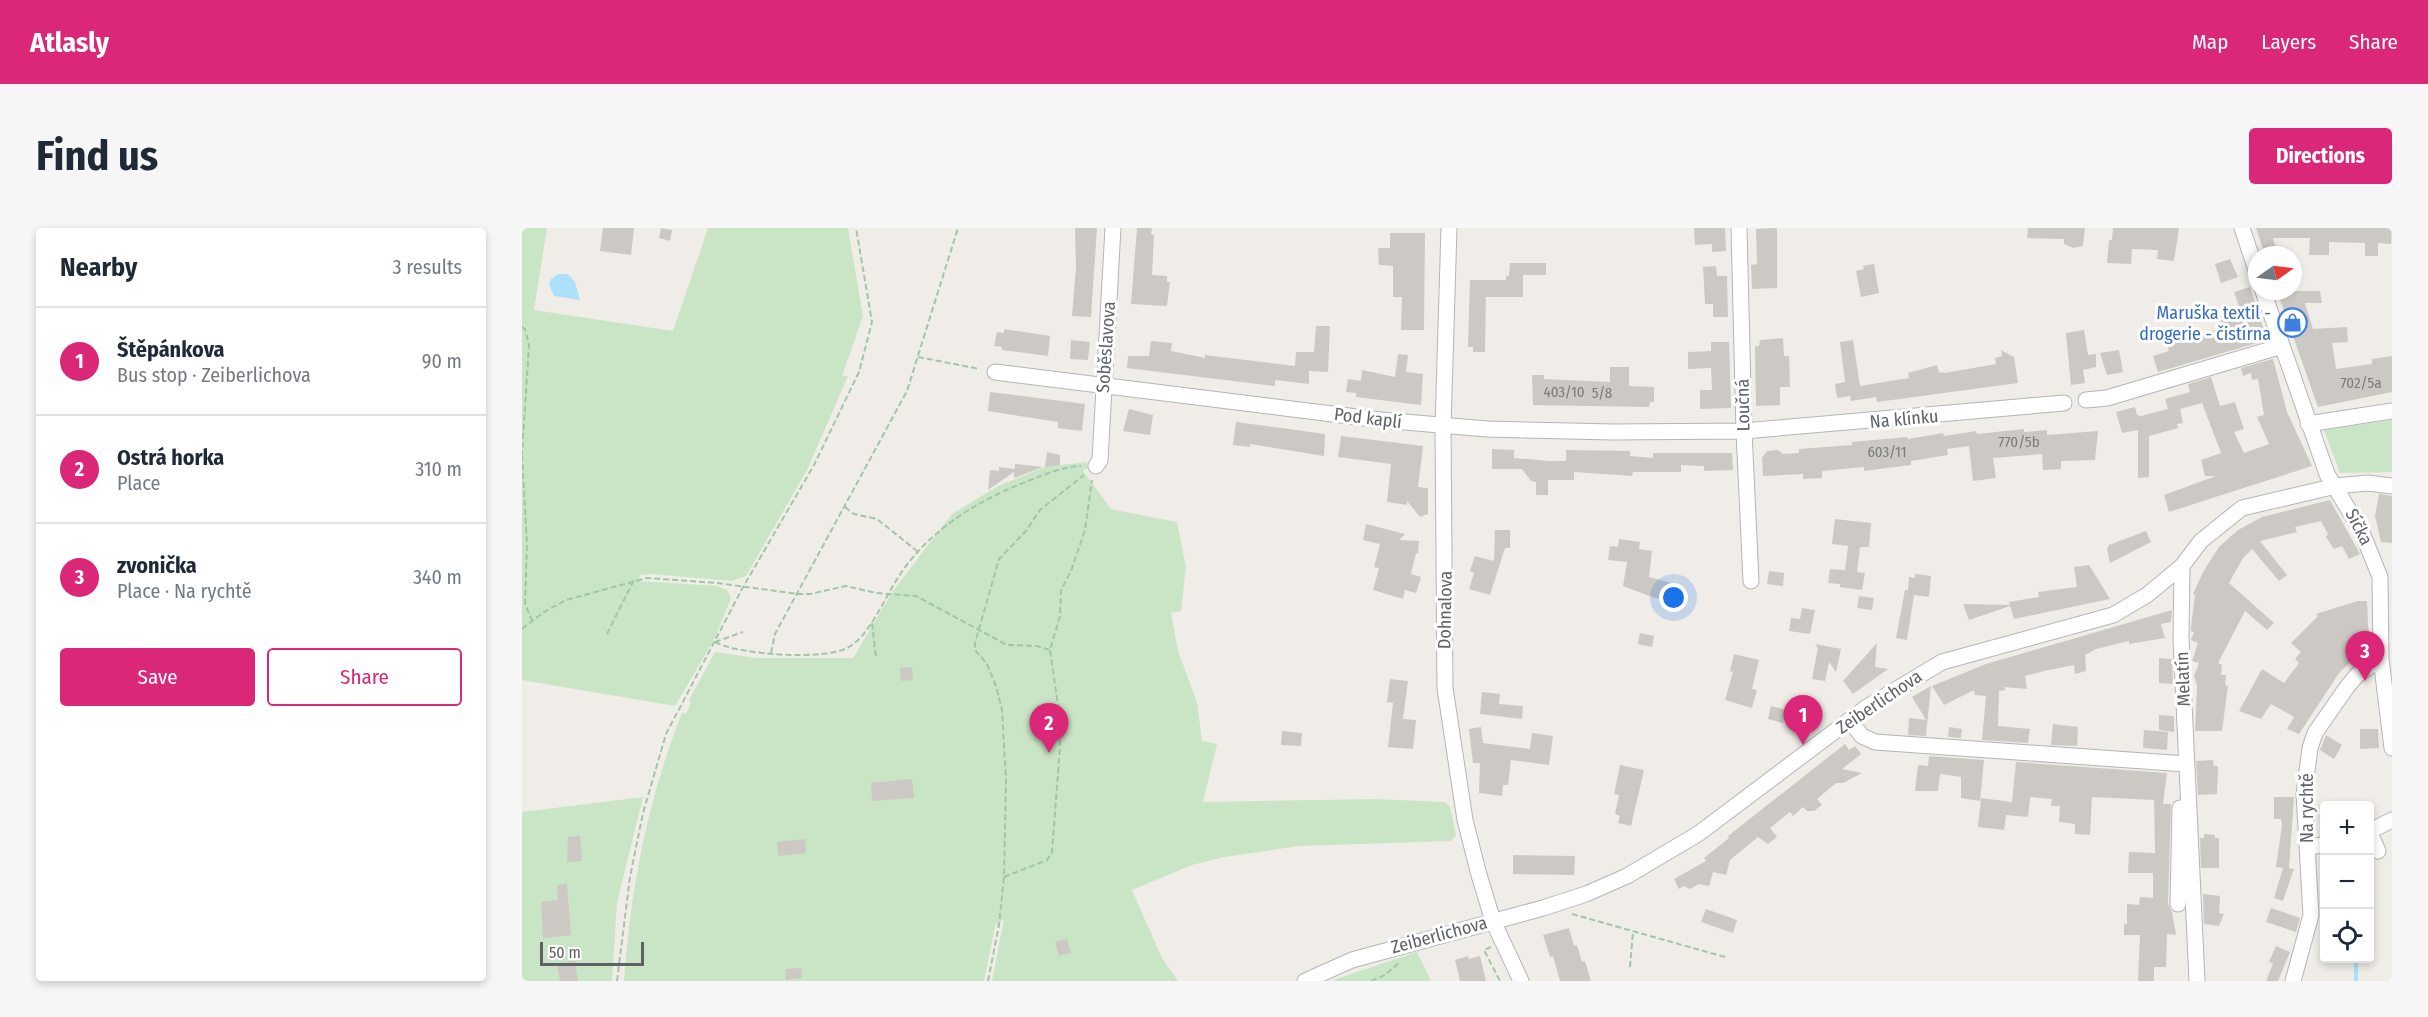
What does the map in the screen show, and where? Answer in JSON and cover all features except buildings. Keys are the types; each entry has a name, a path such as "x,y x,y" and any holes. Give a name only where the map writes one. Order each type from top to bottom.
{"street":[{"name":"Soběslavova","path":"1096,466 1100,460 1113,228"},
{"name":"Dohnalova","path":"1449,228 1443,426 1445,688 1465,820 1493,921 1521,981"},
{"name":"Loučná","path":"1739,228 1744,431 1751,581"},
{"path":"2242,228 2248,246"},
{"name":"Síčka","path":"2266,300 2327,474 2386,575 2381,659 2392,748"},
{"path":"2086,400 2107,398 2282,346"},
{"name":"Pod kaplí","path":"995,372 1443,426 1613,432 1744,431"},
{"name":"Na klínku","path":"1744,431 2064,403"},
{"path":"2308,424 2392,411"},
{"name":"Zeiberlichova","path":"1305,981 1352,960 1586,894 1645,867 1722,818 1897,686 1942,662 2113,615 2147,594 2182,566 2201,541 2221,522 2242,508 2336,486 2368,483 2392,486"},
{"name":"Melatín","path":"2182,566 2181,639 2197,981"},
{"name":"Na rychtě","path":"2293,981 2311,915 2304,779 2315,734 2352,680 2381,659"},
{"path":"1849,720 1862,736 1875,742 2186,764"},
{"name":"Melatín","path":"2178,904 2180,808 2189,792"},
{"path":"2374,830 2392,820"},
{"path":"2307,847 2320,846"},
{"path":"2374,848 2376,856"}],"path":[{"path":"617,981 630,877 655,772 677,710 742,589 813,465 859,372 872,322 855,228"},
{"path":"771,653 775,634 907,391 958,228"},
{"path":"522,327 525,329 529,345 522,455 527,543 525,604 532,620"},
{"path":"918,357 995,372"},
{"path":"522,372 528,371"},
{"path":"715,642 741,651 771,653 837,651 850,647 872,623 887,594 917,551 958,516 990,496 1072,467 1096,466"},
{"path":"988,981 999,925 1004,877 1006,780 1002,710 987,664 975,650 978,629 999,559 1026,531 1040,510 1096,466"},
{"path":"1004,877 1047,860 1054,841 1060,747 1058,705 1050,651 1060,616 1061,590 1071,571 1084,530 1096,466"},
{"path":"845,507 854,514 877,519 917,551"},
{"path":"607,634 634,580"},
{"path":"522,629 532,620 566,600 634,580 681,580 798,594 810,594 846,586 925,599 948,615 1007,645 1037,646 1050,651"},
{"path":"872,623 876,657"},
{"path":"715,642 743,632"},
{"path":"1004,801 1009,800"},
{"path":"2371,909 2373,882 2370,864 2376,856"},
{"path":"1570,914 1725,957"},
{"path":"1630,967 1634,932"},
{"path":"1494,946 1484,950 1500,981"},
{"path":"1371,981 1385,975 1402,959"}],"green space":[{"path":"522,228 547,228 534,310 673,331 708,228 848,228 863,316 842,376 848,376 807,470 746,576 732,581 640,575 638,581 717,586 727,590 731,598 715,638 675,706 522,680"},
{"path":"2392,420 2392,472 2340,473 2324,430"},
{"path":"1087,462 1088,468 1083,471 1111,509 1177,522 1186,567 1181,611 1171,613 1178,651 1197,702 1202,741 1217,744 1203,802 1374,799 1445,802 1450,807 1456,835 1451,841 1299,846 1225,857 1192,865 1132,890 1162,958 1178,981 992,981 1004,919 995,926 984,981 624,981 636,879 659,778 682,713 686,714 691,702 689,700 715,652 756,658 853,658 893,591 952,514 998,486 1045,467"},
{"path":"643,797 617,903 612,981 522,981 522,812"},
{"path":"1417,952 1431,981 1334,981 1336,979"}],"water":[{"path":"558,274 568,274 575,282 580,300 554,296 549,285 551,279"}],"waterway":[{"path":"2356,963 2356,981"}],"place":[{"name":"Maruška textil - drogerie - čistírna","path":"2292,323"},
{"name":"zvonička","path":"2365,681"},
{"name":"Štěpánkova","path":"1803,745"},
{"name":"Ostrá horka","path":"1049,753"}]}
